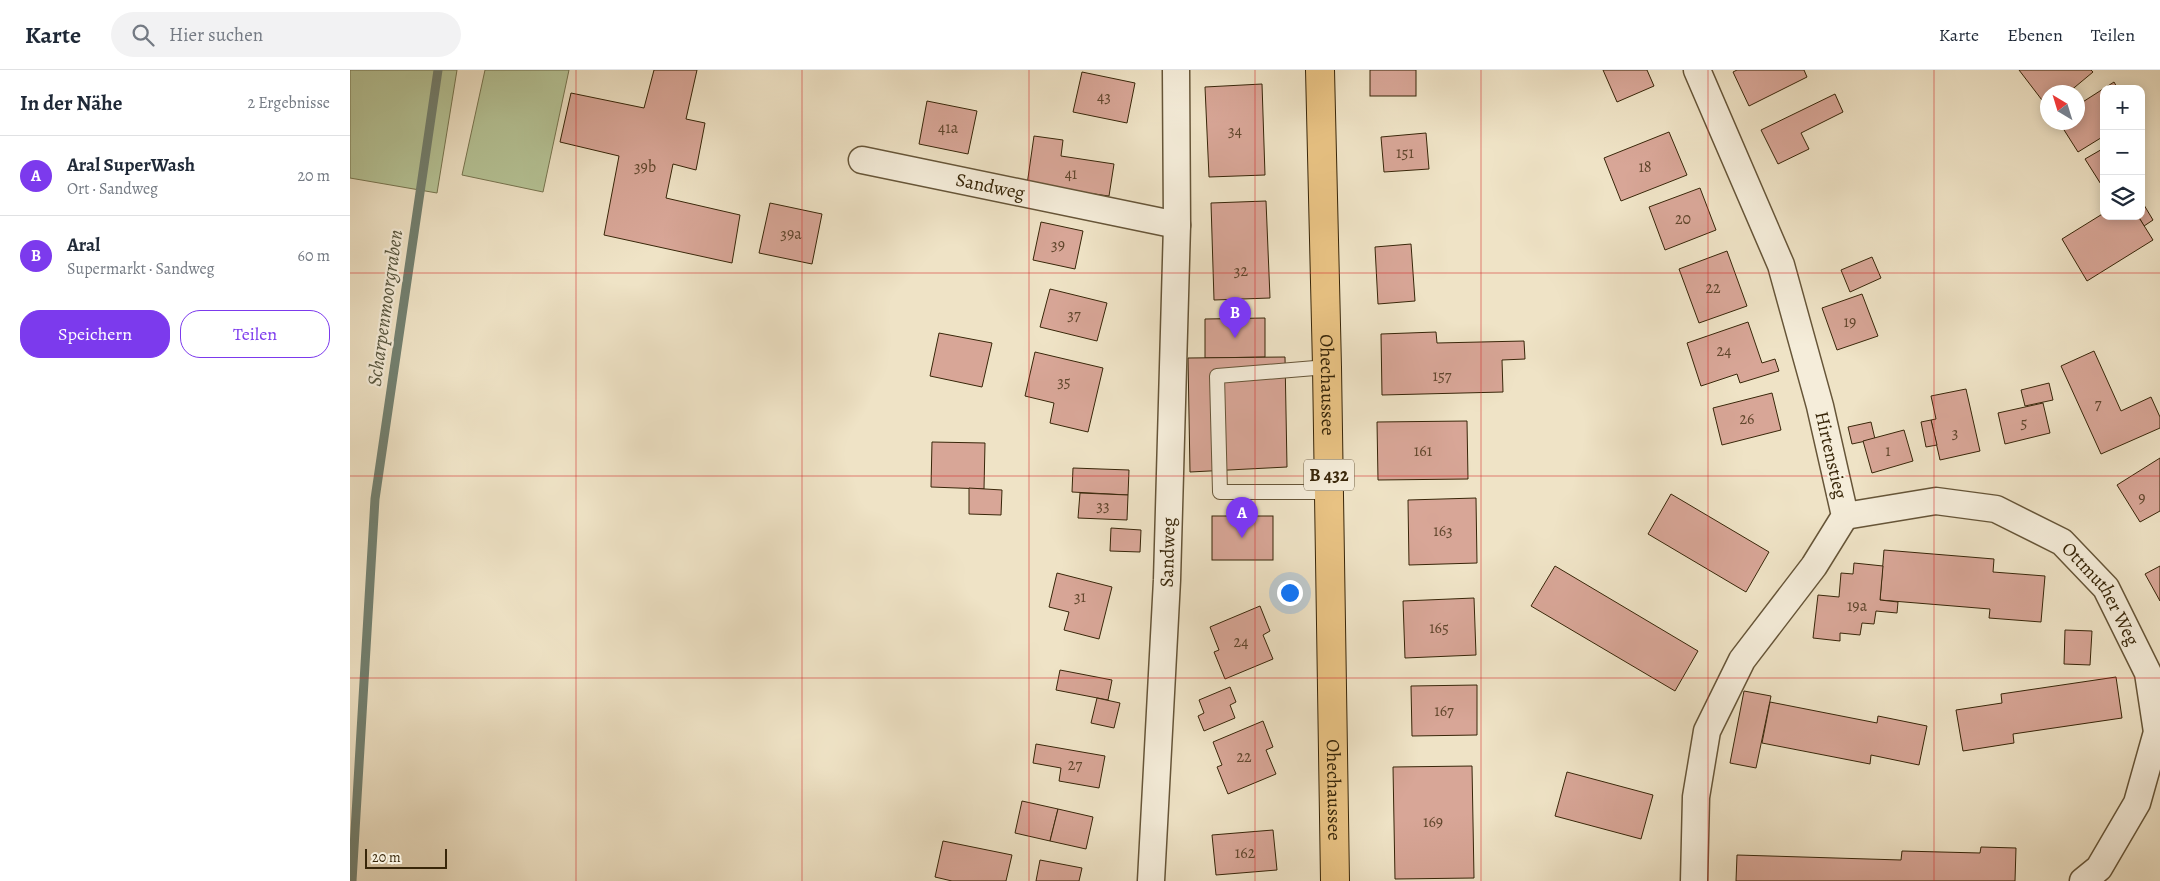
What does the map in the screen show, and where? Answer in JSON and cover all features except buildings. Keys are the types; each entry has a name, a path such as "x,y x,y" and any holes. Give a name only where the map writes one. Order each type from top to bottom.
{"main road":[{"name":"Ohechaussee","path":"1320,70 1327,367 1335,881"}],"street":[{"name":"Sandweg","path":"1151,881 1166,580 1177,225 1176,70"},
{"name":"Hirtenstieg","path":"1694,881 1696,797 1707,731 1742,660 1814,566 1845,516 1820,406 1781,265 1697,70"},
{"name":"Sandweg","path":"862,160 1177,225"},
{"name":"Ottmuther Weg","path":"1845,516 1936,501 1996,509 2062,542 2106,588 2148,674 2157,732 2137,803 2099,868 2083,881"}],"lane":[{"path":"1327,367 1217,376 1220,492 1329,492"}],"green space":[{"path":"350,70 457,70 437,193 350,178"},
{"path":"485,70 569,70 543,192 462,175"}],"waterway":[{"name":"Scharpenmoorgraben","path":"352,881 375,499 438,70"}],"place":[{"name":"Aral","path":"1235,338"},
{"name":"Aral SuperWash","path":"1242,538"}]}
